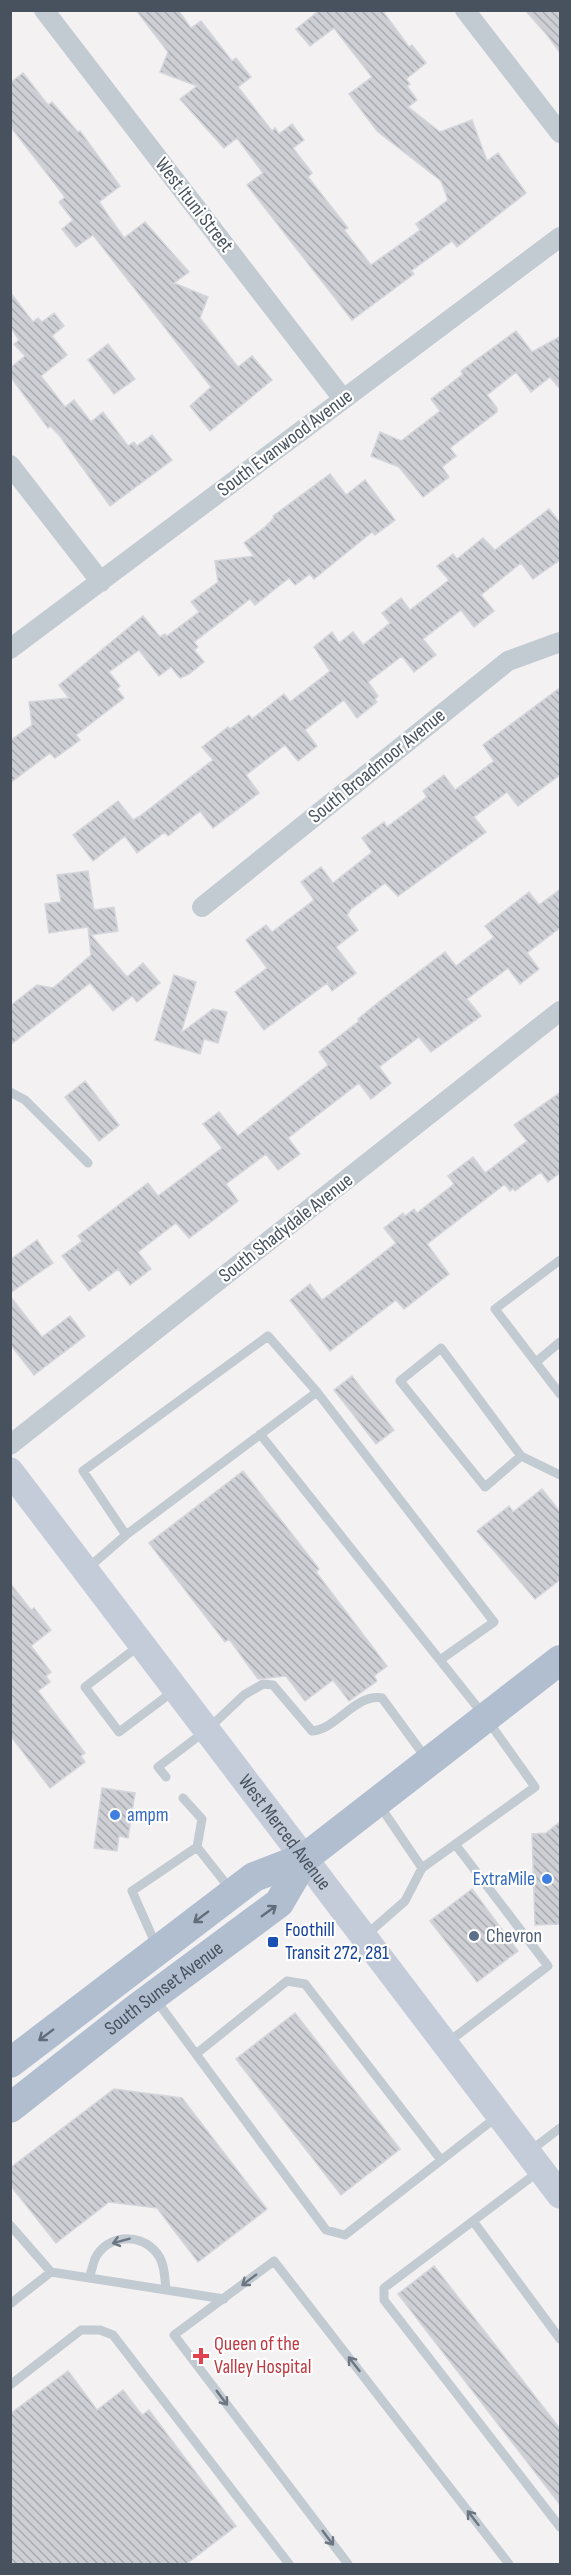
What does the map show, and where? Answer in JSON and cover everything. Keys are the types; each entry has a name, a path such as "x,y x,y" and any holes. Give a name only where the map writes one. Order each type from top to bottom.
{"main road":[{"name":"South Sunset Avenue","path":"10,2063 254,1877 306,1857 561,1660"},
{"name":"South Sunset Avenue","path":"10,2109 153,1997 279,1903 306,1857"}],"street":[{"name":"West Ituni Street","path":"44,10 344,399"},
{"path":"465,10 561,133"},
{"name":"South Evanwood Avenue","path":"10,649 561,237"},
{"path":"10,465 101,582"},
{"name":"South Broadmoor Avenue","path":"202,907 508,661 561,642"},
{"name":"South Shadydale Avenue","path":"10,1445 561,1011"},
{"name":"West Merced Avenue","path":"10,1471 561,2195"}],"lane":[{"path":"10,1092 25,1100 88,1163"},
{"path":"561,1260 495,1309 561,1394"},
{"path":"126,1535 83,1471 268,1335 316,1392 494,1622 440,1660"},
{"path":"536,1362 561,1342"},
{"path":"521,1456 486,1487 400,1381 441,1348 521,1456 561,1475"},
{"path":"86,1569 126,1535 316,1392"},
{"path":"260,1434 486,1718 535,1787 422,1868 405,1901 365,1936"},
{"path":"142,1643 85,1687 119,1732 177,1688"},
{"path":"166,1777 158,1767 208,1729 244,1695 263,1684 273,1685 312,1731 323,1730 366,1700 377,1697 386,1701 429,1762"},
{"path":"159,1950 132,1891 197,1847 202,1819 183,1798"},
{"path":"377,1802 422,1868"},
{"path":"446,2044 548,1966 455,1844"},
{"path":"197,1847 233,1893"},
{"path":"196,2054 287,1982 304,1984 441,2160"},
{"path":"153,1997 326,2230 345,2235 500,2114"},
{"path":"561,2128 535,2161 473,2221 384,2288 384,2300 561,2527"},
{"path":"473,2221 561,2339"},
{"path":"10,2226 51,2272 224,2299"},
{"path":"89,2277 97,2256 105,2246 119,2240 136,2238 149,2246 160,2258 166,2290"},
{"path":"348,2565 174,2335 274,2261 509,2565"},
{"path":"13,2298 51,2272"},
{"path":"10,2385 81,2331 100,2330 113,2335 289,2565"}],"building":[{"path":"136,10 178,10 191,28 201,21 232,61 236,58 251,77 238,87 272,131 275,128 279,134 292,124 304,140 293,148 312,173 308,177 348,228 344,230 371,265 420,230 416,224 448,200 441,181 377,131 349,94 372,77 334,28 310,46 296,29 320,10 382,10 409,47 412,45 426,63 406,79 410,84 407,86 417,100 408,107 440,132 472,120 487,161 498,153 526,193 457,247 452,241 411,271 414,274 352,320 247,185 263,173 237,138 224,148 180,99 197,86 160,72 168,52"},
{"path":"525,10 561,10 561,54 547,35"},
{"path":"23,73 48,105 52,102 78,132 80,131 120,186 99,202 124,238 145,222 189,272 174,283 208,297 200,318 238,367 252,356 272,380 210,431 190,406 211,387 93,235 76,247 62,229 73,220 59,202 65,197 10,126 10,83"},
{"path":"10,292 33,322 38,318 42,322 54,313 64,326 52,336 67,355 41,376 65,407 74,400 91,422 103,412 128,446 134,442 137,446 152,435 172,460 110,506 59,435 50,426 48,428 10,376 10,368 25,356 14,344 19,340 10,326"},
{"path":"516,331 532,352 561,336 561,390 550,377 531,392 516,372 487,395 497,408 497,412 450,448 456,456 442,467 449,477 423,497 399,467 371,456 380,432 401,441 440,411 431,399 463,374 461,371"},
{"path":"108,344 135,379 114,394 88,360"},
{"path":"330,474 346,495 365,480 395,520 375,535 372,532 314,579 310,574 295,585 289,578 255,605 250,599 194,642 198,647 194,650 204,662 189,674 180,678 171,667 159,676 139,650 109,672 120,686 117,689 124,698 76,735 80,740 55,758 50,753 10,783 10,741 32,725 29,702 69,698 59,685 143,616 160,637 165,634 167,636 199,612 191,602 218,582 215,561 254,556 244,543 265,527 274,518 273,516"},
{"path":"549,509 561,524 561,559 533,579 521,563 481,595 494,611 474,627 461,610 423,639 436,655 414,672 402,656 368,682 378,696 375,699 377,702 357,718 344,700 305,730 317,746 298,761 285,745 246,775 259,793 213,828 200,811 168,836 165,832 137,853 125,836 93,861 73,835 118,801 133,820 140,816 213,760 202,747 228,727 230,729 249,715 252,719 284,694 290,702 330,671 314,647 332,632 339,643 353,632 363,645 390,623 382,613 401,598 410,610 449,580 437,566 453,554 457,559 483,538 495,550"},
{"path":"561,687 561,774 518,806 507,792 474,817 486,832 398,896 385,883 351,909 347,915 358,930 336,947 356,973 332,991 327,983 264,1030 235,992 267,968 246,940 266,925 272,932 314,900 301,882 321,867 333,883 372,852 362,838 384,822 387,827 427,797 423,791 444,775 455,790 494,761 483,745"},
{"path":"88,871 94,910 114,907 118,931 91,935 127,977 143,963 160,983 137,1002 132,996 113,1011 90,983 10,1045 10,1006 37,985 53,988 91,955 88,927 49,933 45,904 61,902 57,875"},
{"path":"561,889 561,927 527,953 539,969 520,984 508,968 467,999 481,1016 431,1052 419,1037 379,1067 391,1083 371,1099 359,1083 288,1138 300,1154 278,1170 266,1154 226,1184 238,1201 189,1238 176,1223 138,1252 151,1269 130,1285 118,1269 89,1291 62,1256 82,1241 78,1236 148,1183 158,1196 222,1148 203,1124 219,1112 238,1136 328,1065 319,1052 359,1021 358,1019 380,1001 445,952 456,966 494,937 485,926 529,892 539,905"},
{"path":"174,975 196,982 181,1033 213,1009 227,1012 218,1043 204,1039 200,1054 155,1040"},
{"path":"85,1081 119,1125 99,1141 65,1097"},
{"path":"561,1092 561,1172 548,1182 541,1172 515,1191 513,1188 510,1191 505,1184 427,1244 449,1274 404,1309 396,1300 330,1351 290,1300 310,1284 322,1300 350,1279 396,1243 384,1228 403,1213 405,1216 414,1209 417,1213 454,1184 448,1176 473,1157 485,1173 527,1141 514,1125"},
{"path":"37,1240 53,1263 10,1293 10,1260"},
{"path":"10,1296 42,1337 70,1316 85,1336 34,1375 10,1344"},
{"path":"352,1376 394,1430 376,1444 334,1390"},
{"path":"243,1471 319,1569 316,1572 387,1666 374,1676 377,1681 349,1701 333,1680 305,1701 286,1676 258,1679 229,1639 225,1642 149,1543"},
{"path":"542,1489 561,1513 561,1579 535,1599 477,1531 509,1506 513,1512"},
{"path":"10,1583 31,1610 34,1608 51,1630 31,1646 51,1672 46,1676 50,1682 38,1691 85,1753 81,1756 85,1762 50,1788 10,1735"},
{"name":"ampm","path":"102,1788 135,1793 128,1838 119,1836 117,1851 94,1848"},
{"name":"ExtraMile","path":"561,1821 561,1924 535,1925 532,1834 546,1833"},
{"name":"Chevron","path":"472,1889 518,1951 477,1982 430,1921"},
{"path":"295,2013 400,2149 341,2195 236,2059"},
{"path":"114,2089 182,2098 267,2209 198,2262 157,2208 109,2202 56,2243 10,2185 10,2168"},
{"path":"434,2266 561,2430 561,2506 398,2294"},
{"path":"68,2371 97,2410 123,2390 142,2415 149,2410 236,2526 185,2565 10,2565 10,2414"}],"place":[{"name":"ampm","path":"115,1815"},
{"name":"ExtraMile","path":"547,1879"},
{"name":"Chevron","path":"474,1936"},
{"name":"Foothill Transit 272, 281","path":"273,1942"},
{"name":"Queen of the Valley Hospital","path":"201,2356"}]}
